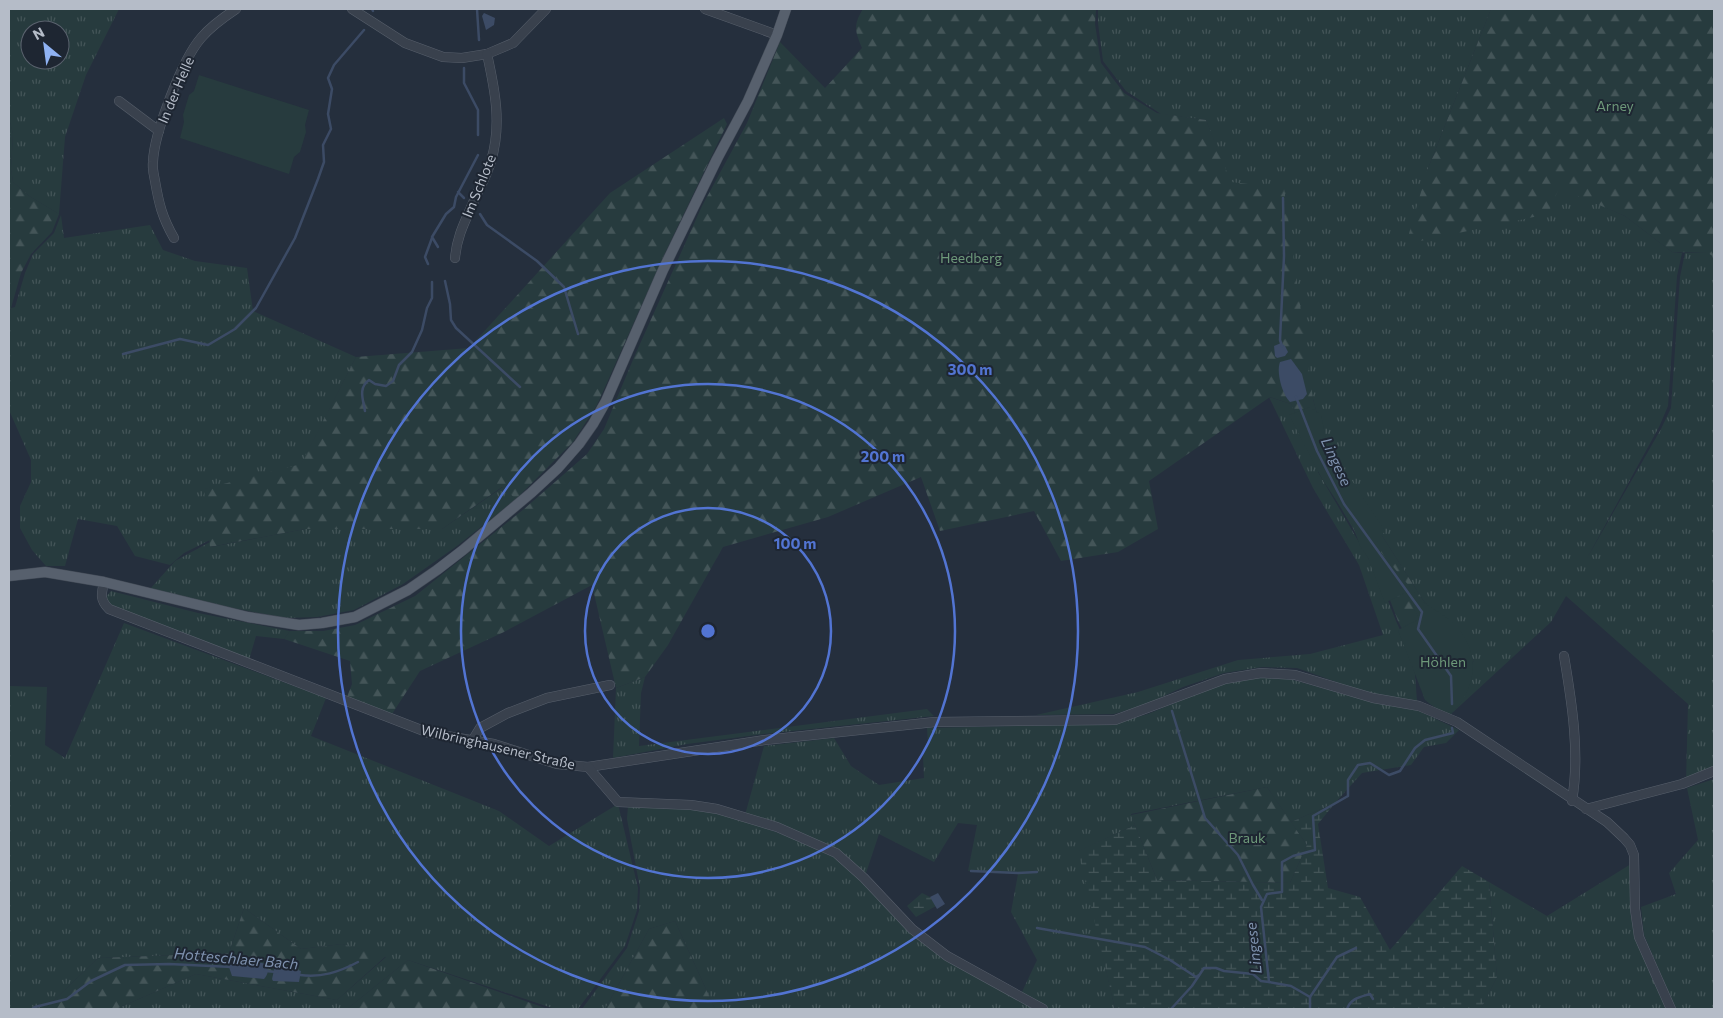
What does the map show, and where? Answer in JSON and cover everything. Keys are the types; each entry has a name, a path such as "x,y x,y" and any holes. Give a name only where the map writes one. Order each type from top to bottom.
{"main road":[{"path":"9,576 45,572 104,582 248,617 299,625 355,617 408,590 463,550 558,468 593,424 606,401 663,270 748,100 777,35 786,9"}],"street":[{"name":"In der Helle","path":"174,238 166,225 159,207 153,162 159,131 185,62 200,38 222,18 236,9"},
{"path":"352,9 405,42 443,57 462,58 487,54 513,43 546,9"},
{"path":"705,9 777,35"},
{"name":"Im Schlote","path":"455,258 457,240 491,162 496,141 498,119 494,83 487,54"},
{"name":"In der Helle","path":"119,101 159,131"},
{"name":"Wilbringhausener Straße","path":"104,582 101,596 109,609 428,733 494,744 557,764 588,767 765,740 936,722 1115,720 1225,679 1261,673 1295,675 1373,698 1419,706 1457,722 1572,801 1607,822 1630,845 1634,854 1635,909 1639,937 1671,1009"},
{"path":"1564,656 1572,710 1576,778 1572,801"},
{"path":"472,741 480,728 508,712 547,698 610,684"},
{"path":"588,767 618,802 691,805 717,809 777,827 836,853 864,878 912,929 947,956 1043,1009"},
{"path":"1586,809 1682,784 1714,772"}],"green space":[{"path":"9,9 119,9 86,75 65,137 59,214 29,196 13,182 11,169 13,134 9,118"},
{"name":"Heedberg","path":"863,9 1096,9 1095,24 1101,63 1124,93 1157,113 1206,120 1231,182 1284,188 1313,399 1326,448 1423,600 1474,660 1450,715 1424,698 1418,661 1398,621 1380,574 1319,471 1302,426 1291,404 1270,397 1149,481 1158,529 1118,552 1061,561 1034,511 940,531 921,477 828,517 723,547 668,645 645,677 616,688 592,585 504,632 420,671 392,714 347,697 352,684 350,661 284,639 290,631 323,631 355,625 415,596 524,509 587,454 604,429 702,206 747,123 780,42 825,88 862,48 856,24"},
{"path":"1098,9 1491,9 1427,171 1559,187 1625,216 1672,252 1682,253 1677,276 1668,406 1659,427 1586,560 1661,429 1671,408 1680,277 1685,253 1709,253 1714,257 1714,775 1686,783 1688,704 1566,596 1551,622 1450,715 1474,660 1423,600 1326,448 1313,399 1206,120 1161,114 1126,91 1103,61"},
{"name":"Arney","path":"1491,9 1714,9 1714,257 1708,253 1672,252 1625,216 1559,188 1548,214 1406,244 1427,171"},
{"path":"199,75 309,110 305,125 306,132 300,152 294,157 289,174 180,138 184,122 183,115 189,95 194,91"},
{"path":"9,118 13,134 11,169 13,182 29,196 59,214 52,232 31,254 21,273 9,310"},
{"path":"724,118 727,124 664,255 597,405 573,442 516,499 502,487 442,529 305,529 210,547 204,489 301,464 356,357 469,348 610,193"},
{"path":"61,215 64,238 150,225 163,250 195,261 247,268 253,311 356,357 301,465 205,489 210,540 184,553 170,565 135,556 117,526 78,519 65,566 46,566 32,550 20,528 20,506 31,482 31,460 9,410 9,312 11,308 15,307 33,254 54,233"},
{"path":"1269,397 1291,404 1302,426 1318,472 1378,575 1414,661 1417,701 1373,695 1297,668 1262,667 1224,673 1183,687 1145,705 1114,714 1036,715 1138,692 1238,660 1310,654 1383,635 1359,565 1313,488"},
{"name":"Höhlen","path":"1310,407 1321,415 1326,439 1333,452 1385,531 1375,545 1420,599 1452,622 1468,643 1473,667 1471,679 1462,701 1453,712 1442,711 1425,700 1398,630 1419,619 1406,592 1385,603 1368,558 1360,546 1352,524 1322,479 1289,415"},
{"path":"503,487 516,499 457,546 403,584 354,610 317,617 285,618 202,602 150,589 175,561 210,542 211,547 305,529 442,529"},
{"path":"111,591 198,613 290,631 284,639 256,636 249,660 113,608 105,598"},
{"path":"124,623 326,698 311,736 499,811 549,846 618,804 638,888 637,910 625,946 578,1009 555,1009 408,960 347,1009 116,1009 196,974 337,1000 386,957 342,944 301,949 244,908 229,953 98,958 45,1009 9,1009 9,686 47,687 45,745 65,758"},
{"path":"1261,676 1293,680 1372,702 1419,711 1459,730 1446,743 1424,747 1411,765 1362,773 1335,803 1291,822 1267,787 1131,814 1135,825 1079,851 1115,1009 1047,1009 1021,994 1037,960 1011,912 1018,874 968,871 977,825 958,823 934,862 879,834 865,876 838,851 745,815 764,746 834,738 851,766 879,785 924,778 923,756 928,744 927,728 1114,724 1148,714 1225,682"},
{"path":"645,677 641,693 639,746 927,709 934,716 687,744 613,758 616,688"},
{"path":"1714,779 1714,1009 1676,1009 1644,935 1641,907 1676,894 1669,873 1698,840 1687,788"},
{"name":"Brauk","path":"1267,787 1307,845 1290,883 1157,880 1131,815"},
{"path":"1335,803 1318,824 1328,888 1360,897 1390,950 1462,866 1489,882 1497,977 1481,1009 1115,1009 1078,851 1135,825 1157,880 1290,883 1307,845 1291,822"},
{"path":"628,806 711,810 835,854 908,931 946,958 1038,1009 715,1009 675,921 649,929 605,1009 582,1009 627,948 639,911 640,888 627,819"},
{"path":"1631,864 1631,909 1668,1009 1481,1009 1497,977 1489,882 1547,916"},
{"path":"922,893 930,897 936,906 916,917 907,906"},
{"path":"244,908 301,949 342,944 386,956 337,1000 196,974 116,1009 45,1009 98,958 229,953"},
{"path":"675,921 715,1009 605,1009 649,929"},
{"path":"408,960 548,1009 347,1009"}],"water":[{"path":"484,13 495,18 494,25 486,30 482,16"},
{"path":"1281,343 1288,352 1285,356 1277,358 1274,346"},
{"path":"1291,359 1302,374 1307,394 1303,399 1290,402 1282,388 1279,366 1280,362"},
{"path":"938,893 945,904 937,909 930,897"},
{"path":"234,956 266,964 268,970 264,979 232,976 229,967"},
{"path":"279,965 301,971 299,982 273,981 275,966"}],"waterway":[{"path":"477,9 479,40"},
{"path":"123,354 180,339 208,345 235,329 256,308 295,238 324,162 323,145 331,129 328,114 332,89 328,78 334,65 364,30"},
{"path":"464,68 464,83 478,110 478,135"},
{"path":"438,247 432,237 446,214 454,207 456,197 478,155"},
{"path":"458,192 464,198"},
{"name":"Lingese","path":"1282,346 1280,340 1284,256 1283,198"},
{"path":"480,214 487,225 537,261 564,287 578,334"},
{"path":"428,264 425,257 432,238"},
{"path":"445,281 451,320 456,328 520,387"},
{"path":"365,411 362,390 366,383 369,380 375,384 386,386 393,381 399,365 412,352 422,330 427,308 432,298 432,282"},
{"name":"Lingese","path":"1296,397 1317,451 1344,504 1422,612 1418,629 1451,676 1452,704"},
{"path":"1172,711 1205,818 1238,855 1262,900"},
{"name":"Lingese","path":"1310,1009 1310,997 1291,986 1269,982 1261,907 1267,894 1282,892 1282,862 1293,856 1315,850 1313,816 1348,796 1348,780 1358,765 1370,763 1389,775 1400,771 1415,748 1425,740 1453,733 1452,728"},
{"path":"971,871 1037,872"},
{"path":"1037,928 1145,947 1196,977 1199,975"},
{"path":"1310,997 1337,957 1356,948"},
{"name":"Hotteschlaer Bach","path":"300,975 315,976 330,973 358,962"},
{"name":"Hotteschlaer Bach","path":"32,1009 67,999 91,981 125,965 169,964 232,967"},
{"path":"1171,1009 1192,986 1204,968 1253,974 1261,981 1269,982"},
{"name":"Hotteschlaer Bach","path":"265,971 277,972"},
{"path":"1347,1009 1351,1002 1359,997 1370,994 1373,999"}]}
